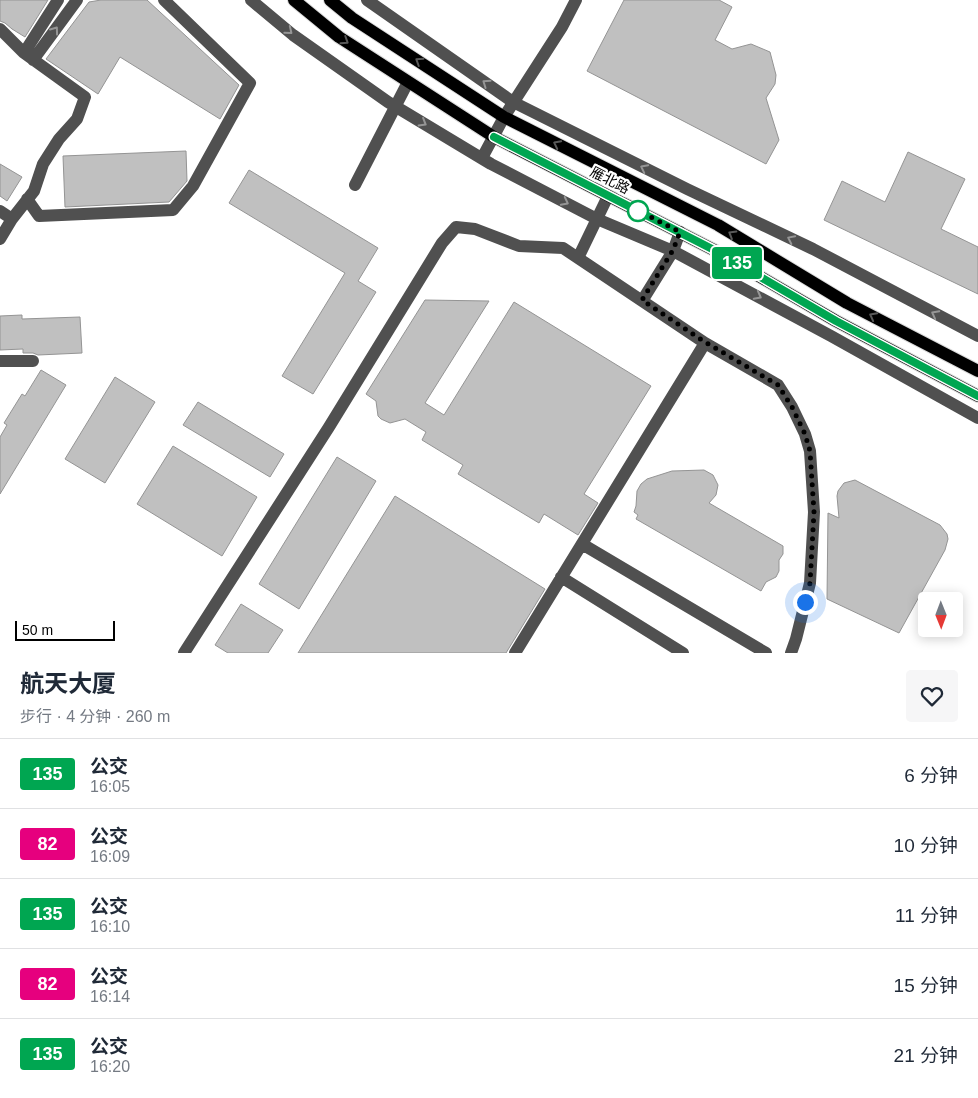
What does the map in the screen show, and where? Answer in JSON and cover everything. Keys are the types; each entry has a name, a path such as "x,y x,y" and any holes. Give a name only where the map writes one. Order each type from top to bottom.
{"main road":[{"name":"雁北路","path":"294,0 339,37 494,137 716,251 836,321 978,396"},
{"name":"雁北路","path":"330,0 352,18 504,116 718,225 847,303 978,371"}],"street":[{"path":"29,57 58,0"},
{"path":"29,57 77,0"},
{"path":"28,199 39,216 173,210 193,186 250,84 164,0"},
{"path":"251,0 293,35 396,107 482,158 597,218 673,250 978,418"},
{"path":"367,0 513,102 687,190 813,249 978,336"},
{"path":"482,158 504,116 562,27 576,0"},
{"path":"0,29 29,57 85,96 77,119 59,139 43,164 34,191 12,218 0,239"},
{"path":"355,185 408,82"},
{"path":"578,258 608,196"},
{"path":"0,211 12,218"},
{"path":"184,653 330,427 442,243 456,228 475,229 519,246 563,248 705,342 778,385 805,434 810,451 814,512 810,583 791,653"},
{"path":"642,300 673,250 680,232"},
{"path":"515,653 705,342"},
{"path":"0,361 33,361"},
{"path":"582,544 766,653"},
{"path":"561,577 683,653"}],"building":[{"path":"0,0 48,0 25,37 0,21"},
{"path":"101,0 147,0 239,85 220,119 120,57 98,94 46,59 89,2"},
{"path":"624,0 719,0 732,7 715,40 732,49 751,44 770,52 776,75 775,84 766,98 779,140 766,164 587,71"},
{"path":"186,151 187,181 169,202 65,207 63,156"},
{"path":"908,152 965,179 941,229 978,247 978,294 824,220 842,181 885,202"},
{"path":"0,164 22,177 7,201 0,196"},
{"path":"249,170 378,248 358,281 376,292 313,394 282,376 345,273 229,203"},
{"path":"425,300 489,301 425,403 444,415 514,302 651,386 584,494 598,503 578,535 544,514 539,523 458,474 463,465 422,440 426,432 405,419 390,423 378,416 376,401 366,394"},
{"path":"22,315 22,319 80,317 82,353 38,355 23,353 23,349 0,350 0,316"},
{"path":"41,370 66,385 0,494 0,437 7,425 4,423 22,394 25,396"},
{"path":"115,377 155,402 105,483 65,459"},
{"path":"198,402 284,454 270,477 183,425"},
{"path":"173,446 257,497 222,556 137,504"},
{"path":"337,457 376,481 299,609 259,584"},
{"path":"704,470 713,475 718,485 716,495 709,503 783,546 783,554 779,560 779,571 776,577 766,582 761,591 636,519 638,515 634,512 637,491 647,479 672,471"},
{"path":"855,480 940,525 947,534 948,539 945,550 922,592 918,592 918,599 899,633 827,599 828,513 839,518 837,496 844,483"},
{"path":"395,496 545,589 506,653 298,653"},
{"path":"241,604 283,630 268,653 228,653 215,645"}],"bus line":[{"name":"135","path":"494,137 716,251 836,321 978,396"}],"route":[{"path":"638,211 680,232 673,250 642,300 705,342 778,385 792,407 805,434 810,451 814,512 810,583 805,602"}]}
